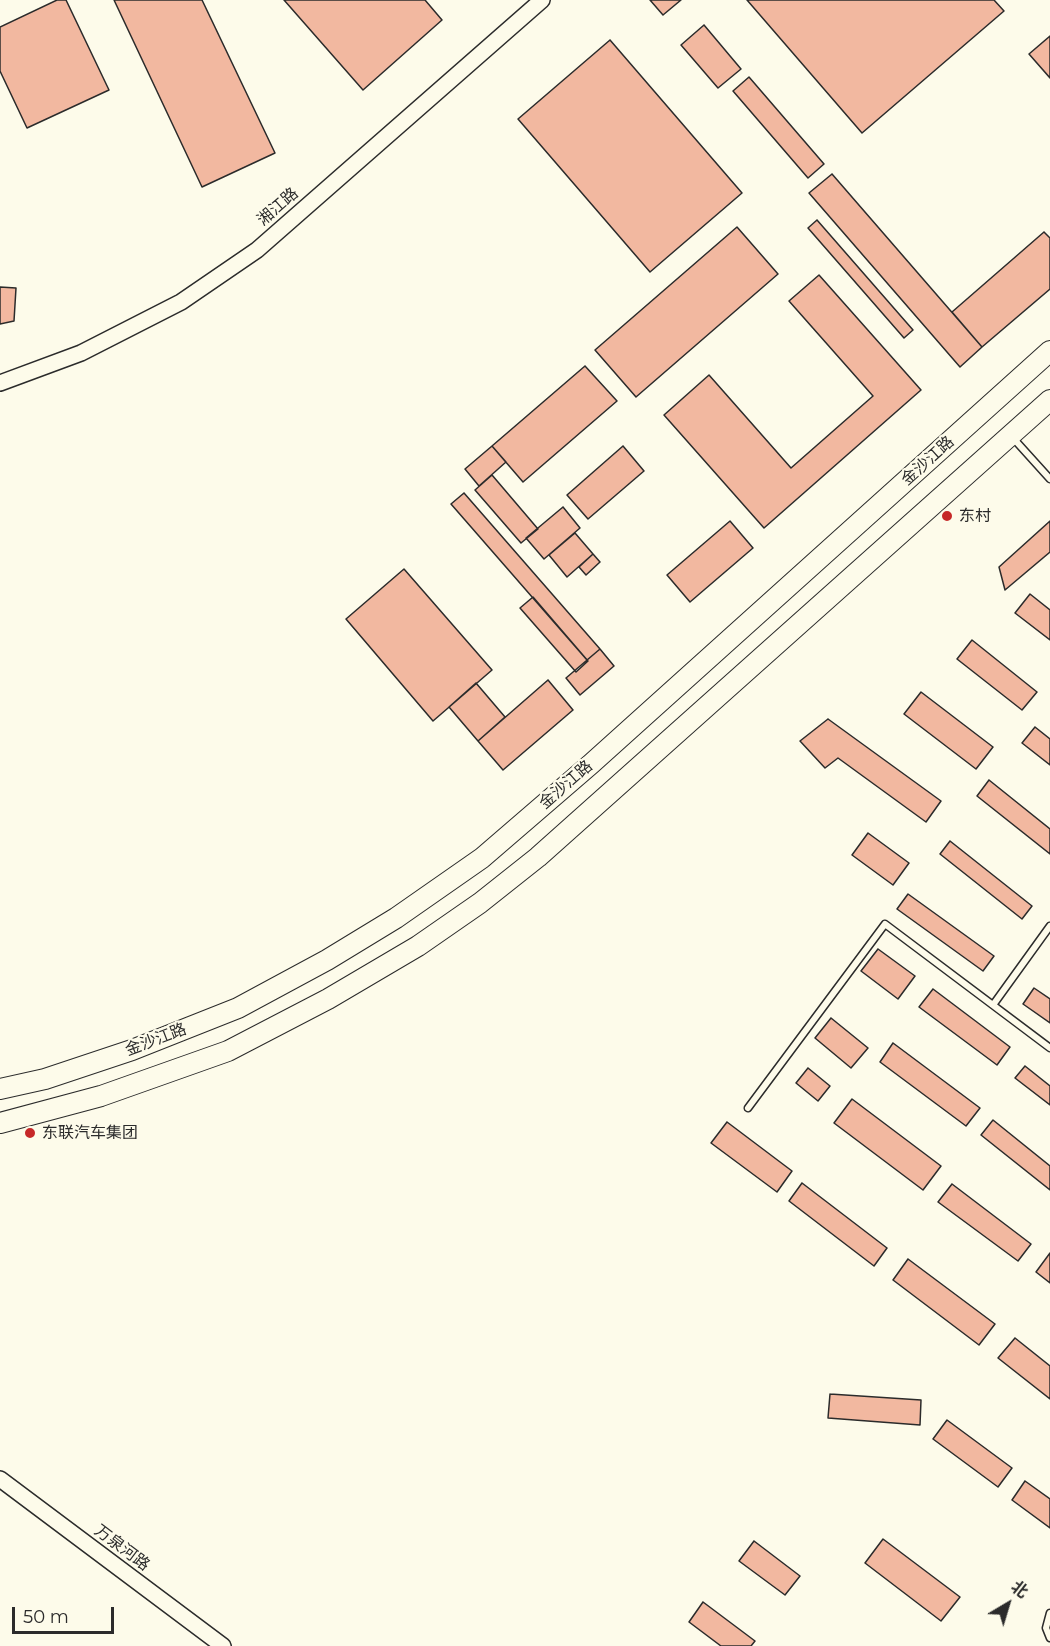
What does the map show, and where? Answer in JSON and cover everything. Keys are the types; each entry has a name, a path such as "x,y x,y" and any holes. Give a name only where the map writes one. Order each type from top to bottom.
{"main road":[{"name":"金沙江路","path":"0,1089 45,1079 132,1050 238,1008 327,960 396,918 482,858 591,764 1050,351"},
{"name":"金沙江路","path":"0,1123 100,1096 228,1051 328,999 418,946 480,903 538,856 1050,400"}],"street":[{"name":"湘江路","path":"0,383 81,353 181,302 257,250 542,0"},
{"name":"万泉河路","path":"0,1479 223,1646"}],"lane":[{"path":"1011,435 1050,479"},
{"path":"748,1108 885,924 1050,1048"},
{"path":"993,1005 1050,926"},
{"path":"1050,1612 1046,1628 1050,1638"}],"building":[{"path":"57,0 66,0 109,90 27,128 0,71 0,27"},
{"path":"114,0 202,0 275,153 202,187"},
{"path":"284,0 425,0 442,20 363,90"},
{"path":"650,0 681,0 663,15"},
{"path":"747,0 994,0 1004,11 862,133"},
{"path":"704,25 741,69 718,88 681,45"},
{"path":"1050,36 1050,78 1029,54"},
{"path":"610,40 742,193 650,272 518,119"},
{"path":"749,77 824,164 808,178 733,91"},
{"path":"832,174 982,347 960,367 809,193"},
{"path":"817,220 913,330 904,338 808,228"},
{"path":"737,227 778,274 636,397 595,350"},
{"path":"1044,232 1050,238 1050,289 982,347 952,312"},
{"path":"819,275 921,390 764,528 664,415 709,375 791,468 873,396 789,301"},
{"path":"0,287 16,288 14,321 0,324"},
{"path":"585,366 617,401 523,482 492,446"},
{"path":"492,446 506,462 479,486 465,469"},
{"path":"623,446 644,471 588,519 567,495"},
{"path":"492,475 538,529 521,543 475,490"},
{"path":"464,493 600,649 587,660 451,504"},
{"path":"563,507 580,528 544,559 526,538"},
{"path":"730,521 753,548 690,602 667,575"},
{"path":"1050,521 1050,552 1005,590 999,567"},
{"path":"575,533 593,554 567,577 549,555"},
{"path":"593,554 600,562 586,575 579,567"},
{"path":"404,569 492,670 433,721 346,619"},
{"path":"1030,594 1050,610 1050,640 1015,613"},
{"path":"533,597 588,661 576,672 520,608"},
{"path":"972,640 1037,692 1022,710 957,659"},
{"path":"600,649 614,666 580,695 566,678"},
{"path":"548,680 573,710 503,770 478,741"},
{"path":"476,683 505,717 478,741 449,707"},
{"path":"921,692 993,747 976,769 904,714"},
{"path":"828,719 941,801 926,822 838,758 825,768 800,741"},
{"path":"1035,727 1050,739 1050,765 1022,743"},
{"path":"989,780 1050,829 1050,854 977,796"},
{"path":"868,833 909,863 893,885 852,855"},
{"path":"950,841 1032,906 1022,919 940,854"},
{"path":"908,894 994,956 983,971 897,909"},
{"path":"878,949 915,976 898,999 861,971"},
{"path":"1034,988 1050,999 1050,1023 1023,1004"},
{"path":"933,989 1010,1047 997,1065 919,1007"},
{"path":"831,1018 868,1048 851,1068 815,1038"},
{"path":"893,1043 980,1108 966,1126 880,1062"},
{"path":"1025,1066 1050,1086 1050,1105 1015,1078"},
{"path":"808,1068 830,1086 818,1101 796,1083"},
{"path":"852,1099 941,1166 923,1190 834,1123"},
{"path":"993,1120 1050,1166 1050,1190 981,1135"},
{"path":"727,1122 792,1171 777,1192 711,1143"},
{"path":"802,1183 887,1248 874,1266 789,1201"},
{"path":"952,1184 1031,1244 1018,1261 938,1202"},
{"path":"1050,1253 1050,1283 1036,1272"},
{"path":"908,1259 995,1324 979,1345 893,1280"},
{"path":"1015,1338 1050,1366 1050,1399 998,1358"},
{"path":"830,1394 921,1400 920,1425 828,1418"},
{"path":"947,1420 1012,1468 998,1487 933,1439"},
{"path":"1025,1481 1050,1499 1050,1528 1012,1500"},
{"path":"883,1539 960,1597 941,1621 865,1563"},
{"path":"754,1541 800,1576 785,1595 739,1561"},
{"path":"703,1602 755,1641 751,1646 721,1646 689,1622"}],"place":[{"name":"东村","path":"947,516"},
{"name":"东联汽车集团","path":"30,1133"}]}
